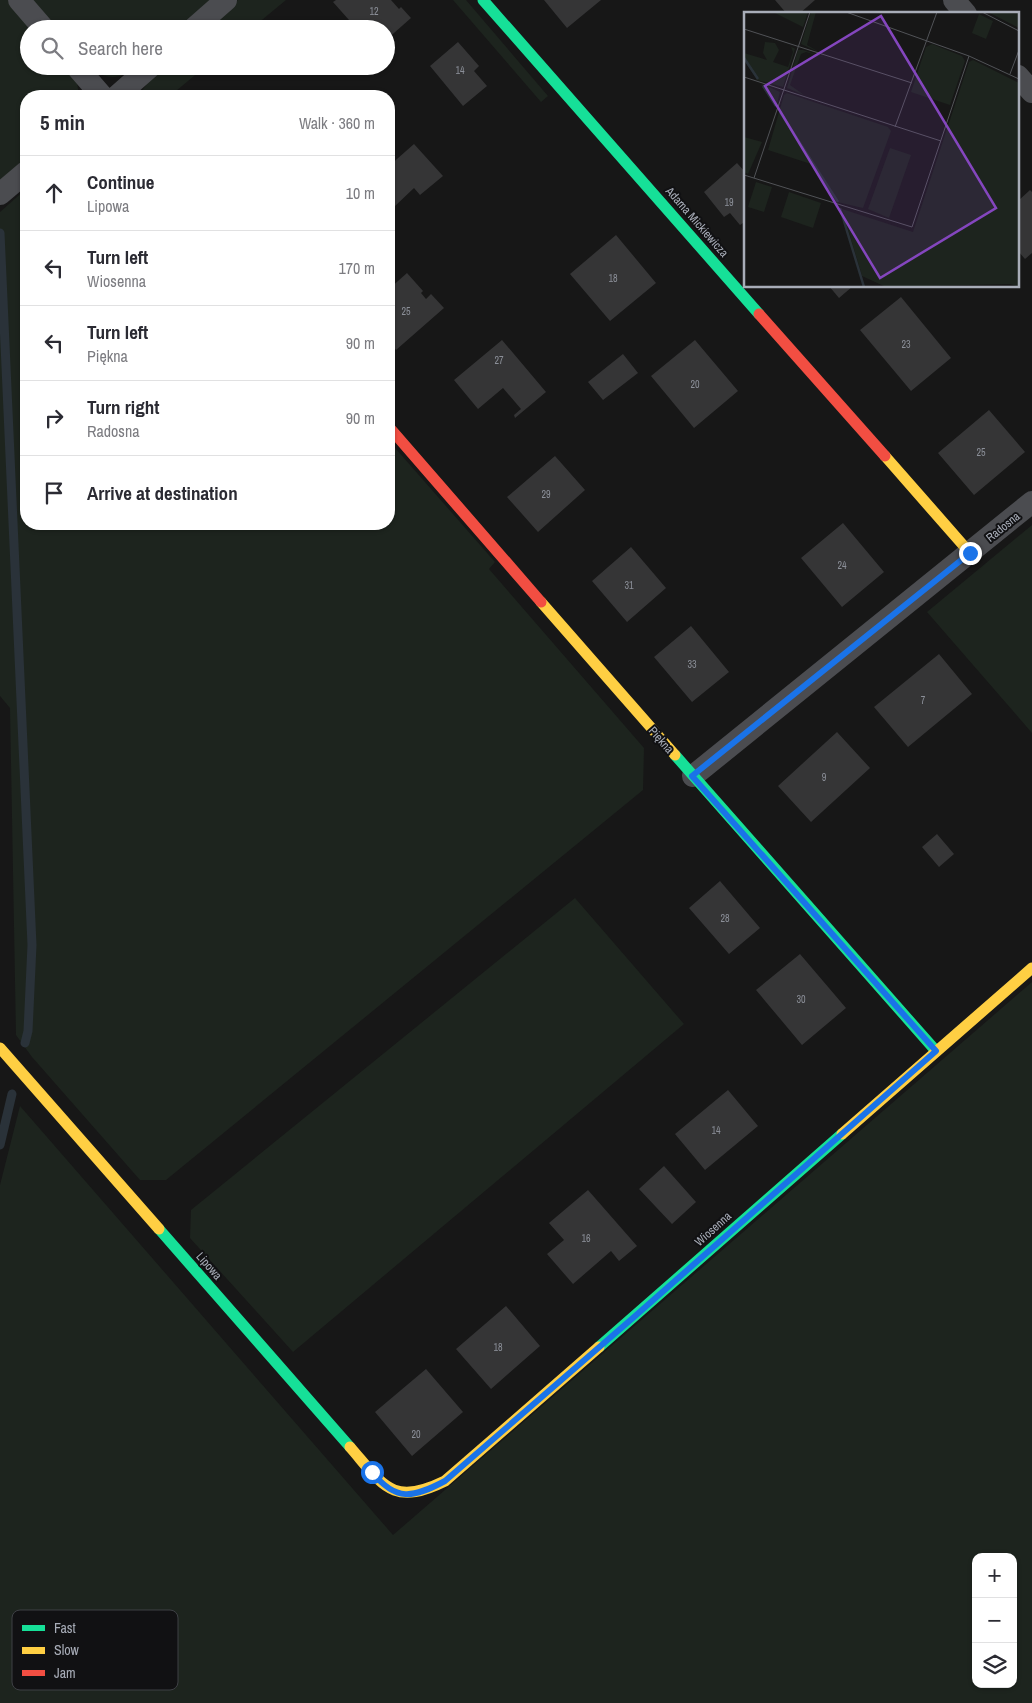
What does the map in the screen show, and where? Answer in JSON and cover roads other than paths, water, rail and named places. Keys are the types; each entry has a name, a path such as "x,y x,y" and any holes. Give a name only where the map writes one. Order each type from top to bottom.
{"street":[{"path":"19,0 36,20"},
{"path":"203,20 226,0"},
{"name":"Adama Mickiewicza","path":"483,0 970,553"},
{"path":"954,0 964,12"},
{"path":"84,75 97,90"},
{"path":"123,90 140,75"},
{"path":"1020,78 1032,92"},
{"path":"0,194 20,177"},
{"name":"Piękna","path":"395,434 692,776 936,1051"},
{"name":"Radosna","path":"692,776 1032,502"},
{"name":"Wiosenna","path":"403,1493 421,1493 445,1481 1032,968"},
{"name":"Lipowa","path":"0,1048 384,1486 392,1491 403,1493"}],"waterway":[{"path":"0,233 32,945 28,1031 25,1043"},
{"path":"0,1145 12,1094"}]}
